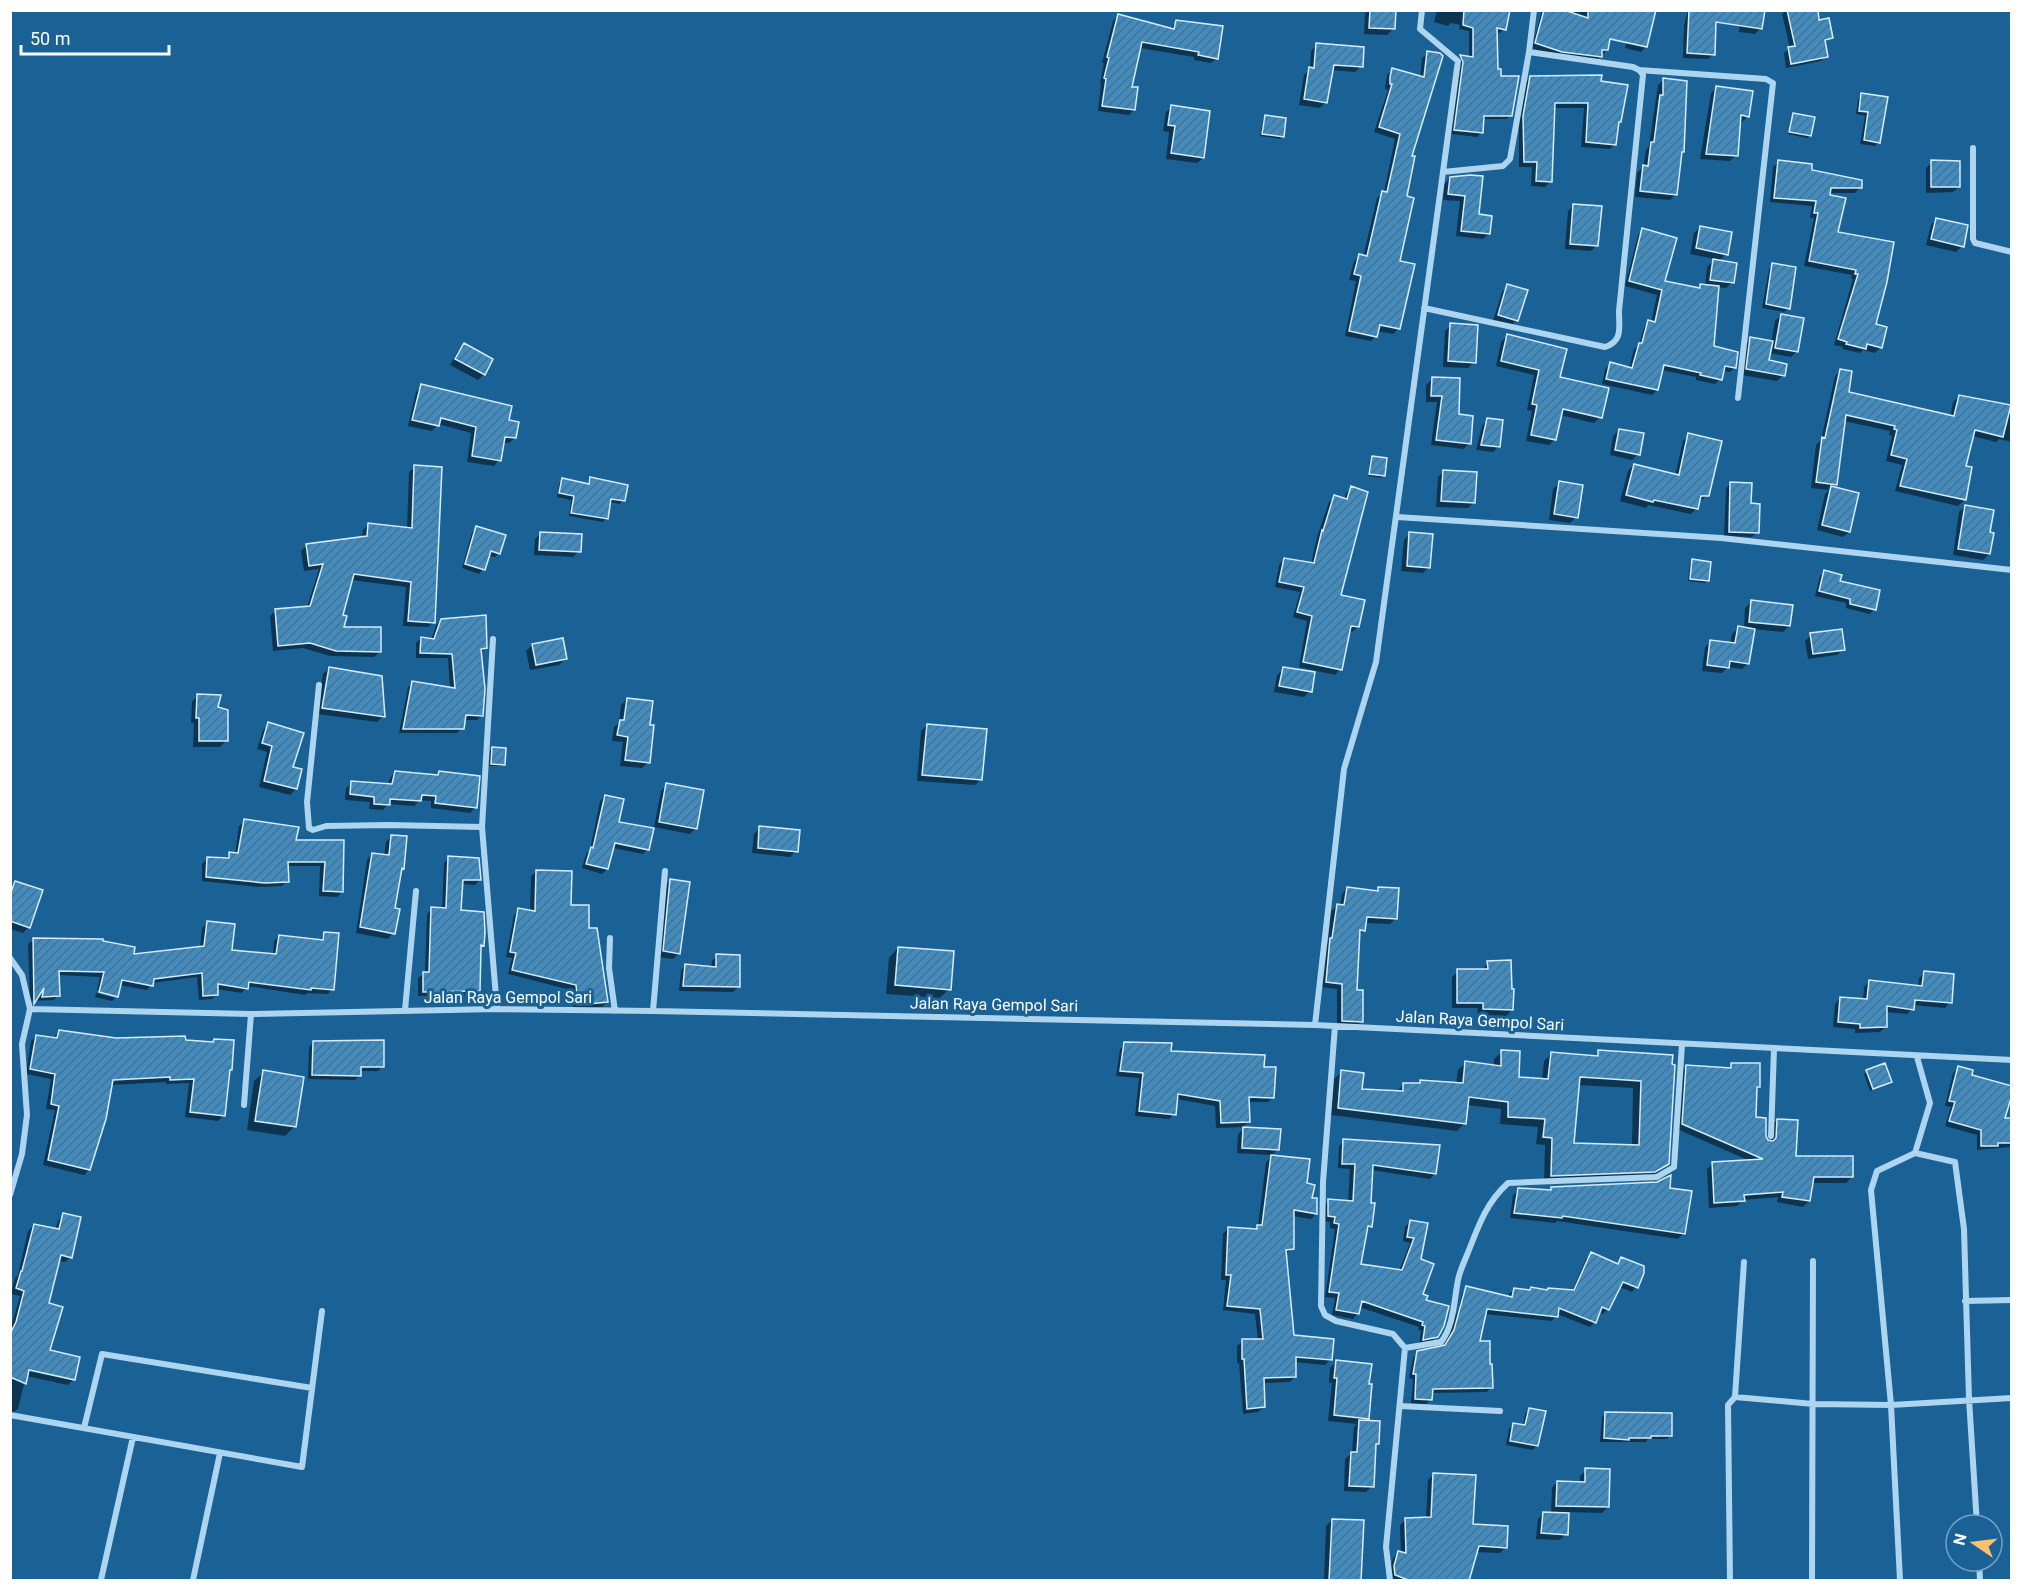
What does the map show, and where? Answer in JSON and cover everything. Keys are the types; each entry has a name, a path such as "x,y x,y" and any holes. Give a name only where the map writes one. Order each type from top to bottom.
{"street":[{"path":"1315,1025 1344,769 1376,662 1458,62 1420,29 1422,10"},
{"path":"1443,172 1503,166 1510,159 1529,52 1533,10"},
{"path":"1529,52 1639,70 1766,79 1773,83 1738,398"},
{"path":"1424,308 1605,347 1614,344 1619,335 1619,311 1643,75 1639,70"},
{"path":"1973,148 1973,239 1975,243 2012,252"},
{"path":"1397,518 1721,537 2012,570"},
{"path":"493,639 482,827 497,1009"},
{"path":"319,685 307,802 309,828 313,830 326,826 389,825 482,827"},
{"path":"653,1011 665,871"},
{"path":"405,1010 416,891"},
{"path":"610,938 609,968 615,1011"},
{"path":"10,958 22,975 30,1009 22,1044 27,1115 22,1154 10,1195"},
{"name":"Jalan Raya Gempol Sari","path":"30,1009 251,1014 497,1009 1315,1025 2012,1060"},
{"path":"244,1105 251,1014"},
{"path":"1335,1026 1323,1182 1321,1306 1324,1315 1336,1321 1393,1334 1405,1348 1386,1547 1390,1581"},
{"path":"1405,1348 1441,1342 1444,1338 1450,1323 1458,1277 1486,1208 1495,1194 1508,1183 1657,1177 1674,1167 1682,1044"},
{"path":"1771,1136 1774,1049"},
{"path":"1915,1153 1930,1103 1917,1057"},
{"path":"1900,1581 1891,1405 1871,1190 1877,1171 1915,1153 1954,1162 1964,1229 1965,1301 1976,1513"},
{"path":"1812,1581 1813,1261"},
{"path":"1730,1581 1728,1406 1735,1397 1744,1262"},
{"path":"1965,1301 2012,1300"},
{"path":"10,1415 302,1467 322,1311"},
{"path":"84,1428 102,1354 312,1388"},
{"path":"1735,1397 1813,1404 1891,1405 2012,1398"},
{"path":"1400,1406 1500,1411"},
{"path":"101,1581 134,1437"},
{"path":"193,1581 220,1452"}],"building":[{"path":"1370,10 1396,10 1395,29 1369,28"},
{"path":"1464,10 1510,10 1506,30 1497,28 1498,69 1501,69 1501,76 1519,76 1512,116 1484,116 1483,133 1454,130 1463,62 1460,55 1473,57 1473,28 1463,25"},
{"path":"1544,10 1564,10 1588,18 1588,10 1656,10 1647,47 1610,39 1608,50 1602,50 1602,57 1562,52 1535,43"},
{"path":"1689,10 1765,10 1762,29 1716,22 1715,55 1687,53"},
{"path":"1787,10 1818,10 1819,20 1829,18 1833,38 1825,40 1828,57 1791,64 1788,47 1795,46"},
{"path":"1118,14 1174,29 1176,20 1223,26 1218,59 1198,55 1199,52 1142,42 1132,87 1138,87 1135,110 1102,106 1106,79 1104,78 1109,58 1107,57"},
{"path":"1316,43 1364,47 1363,67 1334,65 1327,103 1304,99 1309,67 1314,68"},
{"path":"1427,51 1440,53 1443,56 1412,156 1415,156 1407,196 1414,198 1400,261 1415,264 1400,329 1380,325 1377,337 1349,331 1361,276 1354,274 1359,254 1367,256 1382,191 1387,192 1400,134 1379,127 1392,84 1390,84 1390,77 1392,68 1424,77"},
{"path":"1602,75 1601,81 1628,85 1616,145 1586,142 1588,103 1555,103 1552,182 1536,181 1537,162 1524,162 1523,116 1530,76"},
{"path":"1663,78 1687,81 1684,152 1682,152 1677,195 1640,191 1643,165 1648,166 1651,142 1654,142 1660,95 1663,95"},
{"path":"1716,86 1753,91 1749,117 1741,115 1738,156 1706,154"},
{"path":"1861,93 1888,97 1880,143 1864,140 1868,112 1859,111"},
{"path":"1171,105 1210,111 1204,158 1171,153 1175,126 1168,125"},
{"path":"1793,113 1815,117 1811,136 1789,132"},
{"path":"1265,115 1286,118 1284,137 1262,134"},
{"path":"1778,160 1812,164 1812,170 1862,180 1862,188 1831,188 1830,195 1846,198 1838,232 1894,242 1876,324 1887,327 1882,348 1867,344 1866,349 1846,344 1847,342 1838,339 1858,274 1855,274 1856,270 1809,261 1818,213 1814,213 1816,201 1774,198"},
{"path":"1931,160 1960,161 1960,187 1931,187"},
{"path":"1483,176 1479,214 1492,216 1490,234 1461,231 1465,196 1448,194 1450,177"},
{"path":"1573,204 1602,206 1598,246 1570,244"},
{"path":"1936,218 1968,225 1964,247 1931,239"},
{"path":"1700,226 1732,232 1728,255 1696,248"},
{"path":"1642,228 1677,238 1665,281 1700,288 1700,284 1719,286 1714,346 1738,352 1736,368 1725,366 1722,380 1664,365 1658,390 1606,379 1610,362 1632,368 1648,320 1655,322 1662,290 1629,281"},
{"path":"1713,259 1737,263 1734,283 1710,280"},
{"path":"1772,263 1796,267 1790,309 1766,304"},
{"path":"1507,284 1528,290 1518,321 1498,315"},
{"path":"1781,314 1804,318 1798,352 1775,348"},
{"path":"1450,323 1478,325 1476,363 1448,361"},
{"path":"1507,334 1567,349 1560,377 1609,388 1602,418 1563,409 1556,440 1531,435 1537,405 1532,404 1539,370 1501,361"},
{"path":"1750,337 1773,341 1769,360 1787,364 1785,376 1746,369"},
{"path":"464,343 493,359 485,375 455,359"},
{"path":"1840,369 1852,371 1849,392 1954,416 1959,395 2011,405 2003,437 1975,430 1966,466 1972,467 1966,500 1900,486 1907,459 1891,455 1897,430 1894,429 1895,426 1846,415 1837,485 1816,482 1822,437 1825,438"},
{"path":"1432,377 1460,378 1459,414 1473,416 1471,444 1436,440 1442,396 1431,396"},
{"path":"421,384 512,406 509,420 519,422 516,438 505,437 501,461 472,456 476,427 441,418 439,426 412,420"},
{"path":"1487,418 1503,420 1500,447 1481,445"},
{"path":"1619,429 1644,433 1640,455 1615,450"},
{"path":"1688,433 1722,441 1709,496 1701,496 1698,509 1626,495 1634,464 1679,475"},
{"path":"1372,456 1387,458 1385,476 1369,474"},
{"path":"414,465 442,467 435,623 408,621 411,582 354,574 343,615 347,616 344,627 381,627 381,652 336,651 310,643 278,646 275,609 310,606 323,564 309,566 306,544 367,536 368,523 412,528"},
{"path":"1443,470 1477,472 1475,503 1441,501"},
{"path":"590,477 628,485 625,501 611,499 608,519 571,513 574,496 559,493 562,478 589,484"},
{"path":"1559,481 1583,485 1578,518 1554,514"},
{"path":"1730,482 1752,483 1751,503 1760,504 1759,533 1729,532"},
{"path":"1351,486 1368,492 1341,595 1365,600 1359,627 1351,626 1342,670 1303,662 1312,616 1297,612 1304,587 1279,582 1284,558 1314,563 1334,495 1347,499"},
{"path":"1831,486 1859,493 1850,532 1822,525"},
{"path":"1965,505 1994,510 1990,532 1994,533 1990,554 1958,549"},
{"path":"476,526 506,535 500,554 491,551 485,570 465,564"},
{"path":"540,532 582,534 581,552 539,550"},
{"path":"1409,532 1433,534 1430,568 1407,566"},
{"path":"1692,559 1711,562 1709,581 1690,579"},
{"path":"1824,570 1842,575 1840,581 1880,590 1876,610 1850,604 1850,599 1819,591"},
{"path":"1751,600 1793,605 1790,626 1749,622"},
{"path":"486,615 487,648 481,649 485,689 483,716 466,715 464,729 403,729 412,681 455,688 452,654 420,653 421,637 434,639 441,619"},
{"path":"1738,626 1755,629 1749,664 1730,661 1729,668 1707,665 1710,640 1735,643"},
{"path":"1842,629 1845,650 1813,654 1810,633"},
{"path":"563,638 567,659 536,665 532,644"},
{"path":"329,667 382,676 385,717 322,708"},
{"path":"1283,667 1315,672 1312,692 1279,686"},
{"path":"197,694 221,695 218,707 228,710 228,741 199,741 199,718 196,718"},
{"path":"627,698 653,701 650,725 654,725 650,763 625,760 628,737 617,735 620,720 624,720"},
{"path":"268,722 304,733 293,767 302,769 297,789 264,781 272,746 262,743"},
{"path":"927,724 987,729 982,780 922,775"},
{"path":"492,747 506,748 505,765 491,764"},
{"path":"395,771 438,775 439,771 480,776 477,808 435,803 436,796 422,795 421,801 390,799 390,805 374,804 374,797 350,794 351,781 392,784"},
{"path":"666,783 704,790 697,829 659,822"},
{"path":"605,795 624,799 619,822 654,828 649,850 615,843 608,869 586,864 591,847 593,848"},
{"path":"244,819 299,827 296,840 344,840 343,892 323,891 325,862 288,862 289,882 265,883 206,877 207,857 229,858 229,852 238,853"},
{"path":"759,826 800,830 798,852 758,848"},
{"path":"391,835 407,836 404,869 402,868 395,908 400,909 395,934 360,927 372,853 389,855"},
{"path":"448,856 479,858 481,880 463,880 461,910 484,912 485,932 484,946 481,945 480,991 423,992 423,972 429,972 431,907 446,908"},
{"path":"536,870 572,871 571,905 589,905 589,928 597,928 608,1002 578,1005 576,985 512,970 516,953 510,952 518,908 535,911"},
{"path":"670,879 690,882 680,954 663,951"},
{"path":"15,881 43,890 30,928 10,921 10,895"},
{"path":"1347,887 1378,891 1378,887 1399,888 1397,919 1367,917 1365,931 1360,930 1357,990 1363,990 1363,1022 1342,1021 1342,984 1326,982 1330,938 1332,938 1337,904 1344,905"},
{"path":"207,921 235,924 232,950 276,954 279,935 323,940 324,932 339,933 334,990 311,988 311,990 249,982 248,989 218,984 218,995 203,996 202,973 154,979 153,986 122,980 118,997 99,992 104,972 59,971 60,996 42,997 44,988 34,1004 33,938 103,939 103,941 135,947 134,954 204,946"},
{"path":"898,947 954,951 951,990 895,985"},
{"path":"716,954 740,955 740,987 683,986 685,964 716,967"},
{"path":"1511,960 1512,989 1514,989 1513,1010 1483,1009 1483,1003 1457,1003 1457,969 1488,969 1487,961"},
{"path":"1924,971 1954,974 1952,1003 1915,1000 1914,1010 1887,1006 1887,1027 1860,1028 1860,1024 1838,1022 1840,997 1867,999 1869,980 1922,986"},
{"path":"59,1030 116,1038 185,1036 186,1040 213,1042 214,1039 234,1040 225,1116 190,1112 194,1079 170,1080 170,1077 113,1080 106,1119 90,1170 48,1160 59,1106 51,1104 55,1074 30,1069 36,1035 57,1038"},
{"path":"384,1040 384,1067 361,1067 361,1076 312,1075 313,1041"},
{"path":"1124,1042 1172,1043 1171,1051 1265,1055 1264,1067 1276,1067 1274,1098 1249,1097 1250,1122 1221,1123 1220,1101 1178,1094 1176,1115 1139,1111 1143,1073 1120,1071"},
{"path":"1501,1050 1520,1051 1519,1077 1548,1079 1551,1052 1598,1056 1598,1050 1673,1055 1672,1064 1675,1065 1669,1164 1655,1172 1551,1176 1552,1138 1543,1137 1545,1119 1508,1117 1508,1102 1469,1097 1466,1124 1338,1108 1341,1070 1364,1073 1362,1089 1403,1091 1403,1083 1420,1083 1420,1080 1463,1083 1465,1061 1501,1066","holes":["1580,1077 1641,1081 1639,1145 1574,1143"]},
{"path":"1731,1063 1760,1063 1756,1117 1766,1118 1768,1140 1773,1141 1776,1138 1777,1119 1798,1120 1796,1156 1853,1156 1853,1177 1814,1177 1810,1201 1782,1197 1783,1192 1744,1195 1745,1201 1714,1203 1712,1162 1763,1159 1682,1124 1686,1065 1731,1068"},
{"path":"1885,1063 1892,1082 1873,1089 1866,1070"},
{"path":"1958,1066 1973,1070 1972,1075 2012,1086 2012,1095 2005,1118 2012,1118 2012,1143 1981,1146 1981,1130 1949,1121 1955,1102 1949,1101"},
{"path":"263,1070 304,1077 296,1127 255,1121"},
{"path":"1243,1127 1281,1129 1279,1150 1242,1148"},
{"path":"1343,1139 1440,1145 1436,1174 1373,1165 1371,1203 1375,1203 1372,1227 1368,1226 1361,1264 1402,1270 1414,1238 1407,1237 1410,1220 1428,1223 1421,1259 1434,1264 1423,1294 1428,1296 1426,1300 1449,1306 1444,1326 1438,1337 1423,1340 1425,1326 1422,1325 1423,1322 1362,1301 1359,1314 1336,1310 1339,1293 1329,1292 1339,1224 1334,1223 1335,1217 1328,1216 1328,1199 1353,1201 1355,1164 1342,1164"},
{"path":"1271,1155 1310,1159 1307,1183 1315,1185 1312,1198 1317,1198 1317,1214 1294,1210 1294,1249 1286,1250 1294,1335 1334,1339 1332,1360 1296,1357 1296,1377 1264,1378 1265,1407 1247,1409 1242,1339 1263,1339 1260,1309 1227,1306 1231,1275 1226,1275 1228,1227 1257,1229 1257,1225 1262,1225"},
{"path":"1671,1175 1670,1188 1692,1191 1685,1234 1563,1216 1562,1218 1514,1213 1518,1188 1551,1190 1551,1187 1657,1182"},
{"path":"63,1213 81,1217 72,1258 61,1255 49,1303 63,1307 50,1350 80,1357 75,1380 29,1370 26,1384 10,1377 10,1334 16,1322 24,1291 16,1288 34,1224 59,1229"},
{"path":"1591,1252 1618,1264 1621,1257 1644,1266 1644,1273 1638,1288 1623,1282 1609,1310 1602,1307 1596,1323 1559,1308 1558,1317 1487,1309 1480,1341 1490,1341 1493,1388 1433,1389 1432,1400 1415,1399 1416,1374 1413,1374 1417,1351 1445,1345 1454,1330 1466,1286 1512,1297 1514,1288 1574,1290"},
{"path":"1336,1360 1372,1364 1369,1384 1372,1384 1369,1419 1334,1415"},
{"path":"1529,1408 1546,1411 1538,1446 1510,1441 1513,1423 1525,1425"},
{"path":"1605,1412 1672,1413 1672,1436 1629,1438 1629,1440 1604,1438"},
{"path":"1359,1420 1380,1421 1379,1444 1376,1444 1374,1487 1349,1486 1351,1452 1357,1452"},
{"path":"1585,1468 1610,1469 1609,1507 1556,1506 1557,1481 1585,1482"},
{"path":"1433,1473 1476,1475 1473,1524 1508,1526 1507,1548 1479,1546 1469,1581 1411,1581 1395,1575 1394,1566 1398,1551 1406,1553 1405,1518 1431,1517"},
{"path":"1543,1512 1569,1513 1568,1535 1541,1533"},
{"path":"1332,1519 1364,1520 1361,1581 1329,1581"}]}
